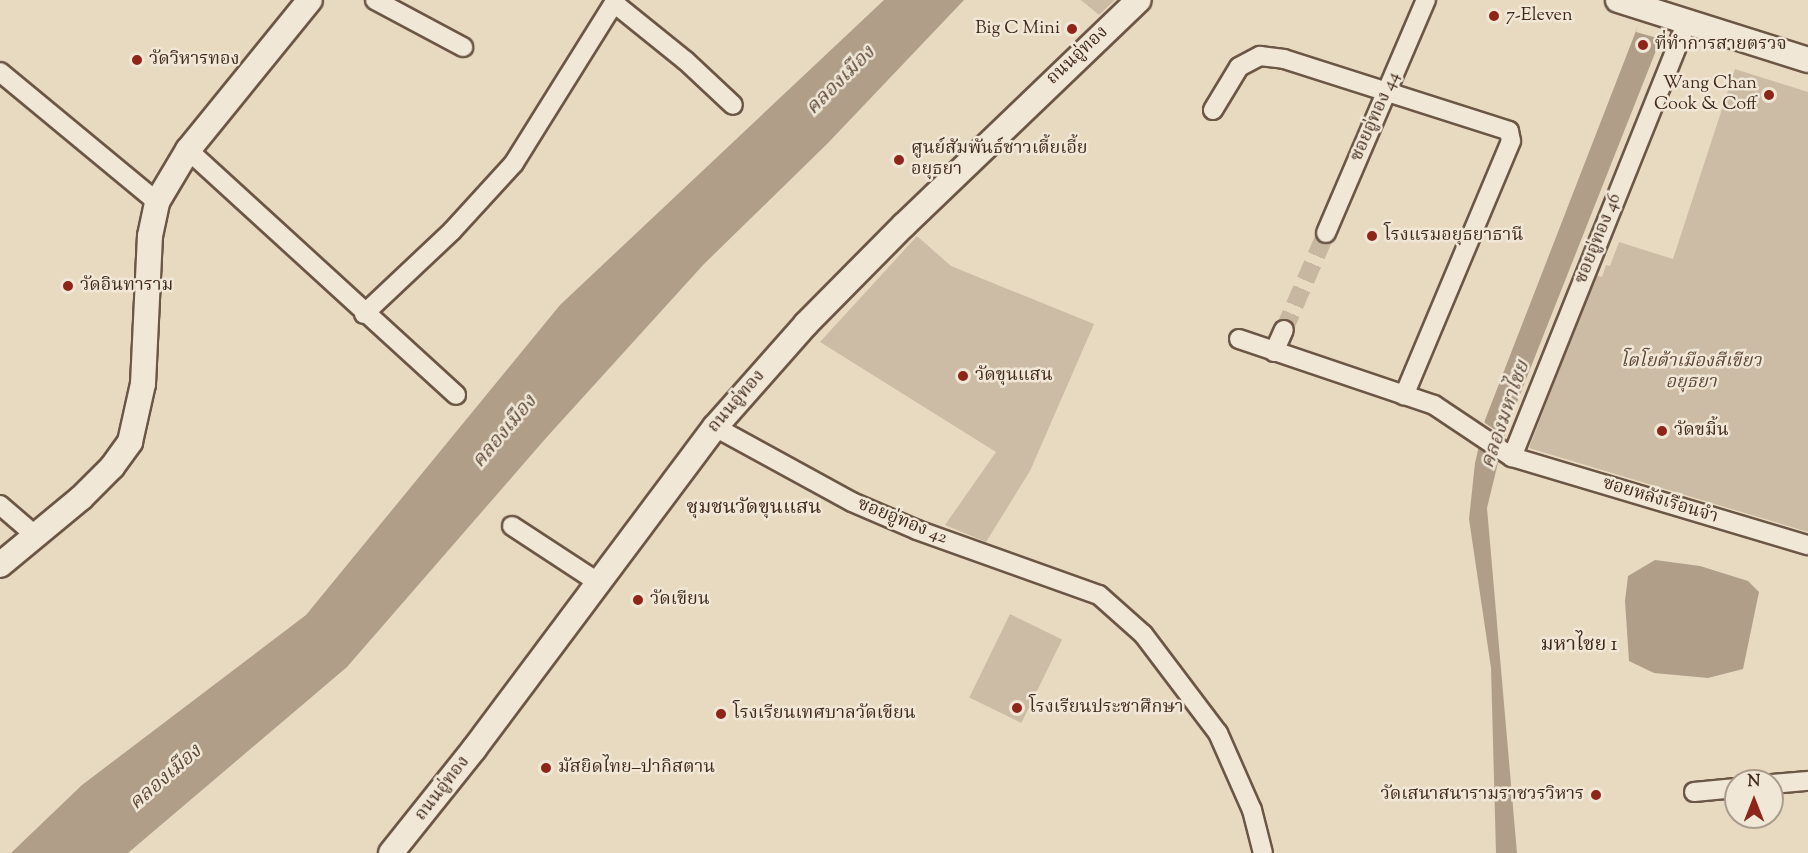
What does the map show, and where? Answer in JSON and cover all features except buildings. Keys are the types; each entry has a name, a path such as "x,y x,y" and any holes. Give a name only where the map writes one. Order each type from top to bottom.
{"main road":[{"path":"0,565 36,536 112,467 130,442 143,384 150,236 158,201 188,150 310,0"},
{"name":"ถนนอู่ทอง","path":"391,853 599,583 715,427 806,324 904,225 1139,0"},
{"path":"1618,0 1808,60"}],"street":[{"path":"375,0 463,47"},
{"name":"ซอยอู่ทอง 44","path":"1326,233 1426,0"},
{"path":"364,314 452,231 514,163 615,1 686,61 733,105"},
{"name":"ซอยอู่ทอง 46","path":"1507,454 1680,19"},
{"path":"1214,110 1239,67 1260,56 1284,59 1509,131 1511,136 1404,395"},
{"path":"0,72 158,201"},
{"path":"188,150 364,314 456,395"},
{"path":"1274,352 1284,330"},
{"name":"ซอยหลังเรือนจำ","path":"1239,339 1434,405 1507,454 1808,545"},
{"name":"ซอยอู่ทอง 42","path":"715,427 852,502 917,530 1099,595 1143,634 1218,733 1252,810 1263,853"},
{"path":"0,506 36,536"},
{"path":"512,526 599,583"},
{"path":"1784,783 1808,781"},
{"path":"1694,792 1724,789"}],"green space":[{"path":"1081,0 1115,0 1099,15"},
{"name":"โตโยต้าเมืองสีเขียว อยุธยา","path":"1735,69 1808,92 1808,532 1529,448 1596,275 1602,277 1606,265 1610,266 1619,242 1673,259"},
{"path":"917,236 951,266 1094,324 1030,471 986,542 945,525 996,452 820,342"},
{"path":"1010,614 1062,639 1021,723 969,698"}],"water":[{"name":"คลองเมือง","path":"884,0 964,0 828,143 704,264 546,438 347,667 128,853 11,853 82,785 306,615 560,305"},
{"name":"คลองมหาไชย","path":"1648,0 1676,0 1506,430 1487,508 1517,853 1496,853 1491,668 1469,519 1475,463 1485,420"},
{"path":"1655,560 1700,566 1748,581 1759,592 1743,669 1708,678 1654,673 1629,661 1625,601 1628,576"}],"pier":[{"path":"1645,0 1678,0 1661,39 1636,32"},
{"path":"1482,421 1507,438 1495,460 1476,447"}],"tunnel":[{"path":"1284,330 1326,233"}],"place":[{"name":"7-Eleven","path":"1494,16"},
{"name":"Big C Mini","path":"1072,29"},
{"name":"ที่ทำการสายตรวจ","path":"1643,45"},
{"name":"วัดวิหารทอง","path":"137,60"},
{"name":"Wang Chan Cook & Coff","path":"1769,95"},
{"name":"ศูนย์สัมพันธ์ชาวเตี้ยเอี้ย อยุธยา","path":"899,160"},
{"name":"โรงแรมอยุธยาธานี","path":"1372,236"},
{"name":"วัดอินทาราม","path":"68,286"},
{"name":"วัดขุนแสน","path":"963,376"},
{"name":"วัดขมิ้น","path":"1662,431"},
{"name":"วัดเขียน","path":"638,600"},
{"name":"โรงเรียนประชาศึกษา","path":"1017,708"},
{"name":"โรงเรียนเทศบาลวัดเขียน","path":"721,714"},
{"name":"มัสยิดไทย–ปากิสตาน","path":"546,768"},
{"name":"วัดเสนาสนารามราชวรวิหาร","path":"1596,795"}],"district":[{"name":"ชุมชนวัดขุนแสน","path":"754,508"},
{"name":"มหาไชย 1","path":"1579,645"}]}
